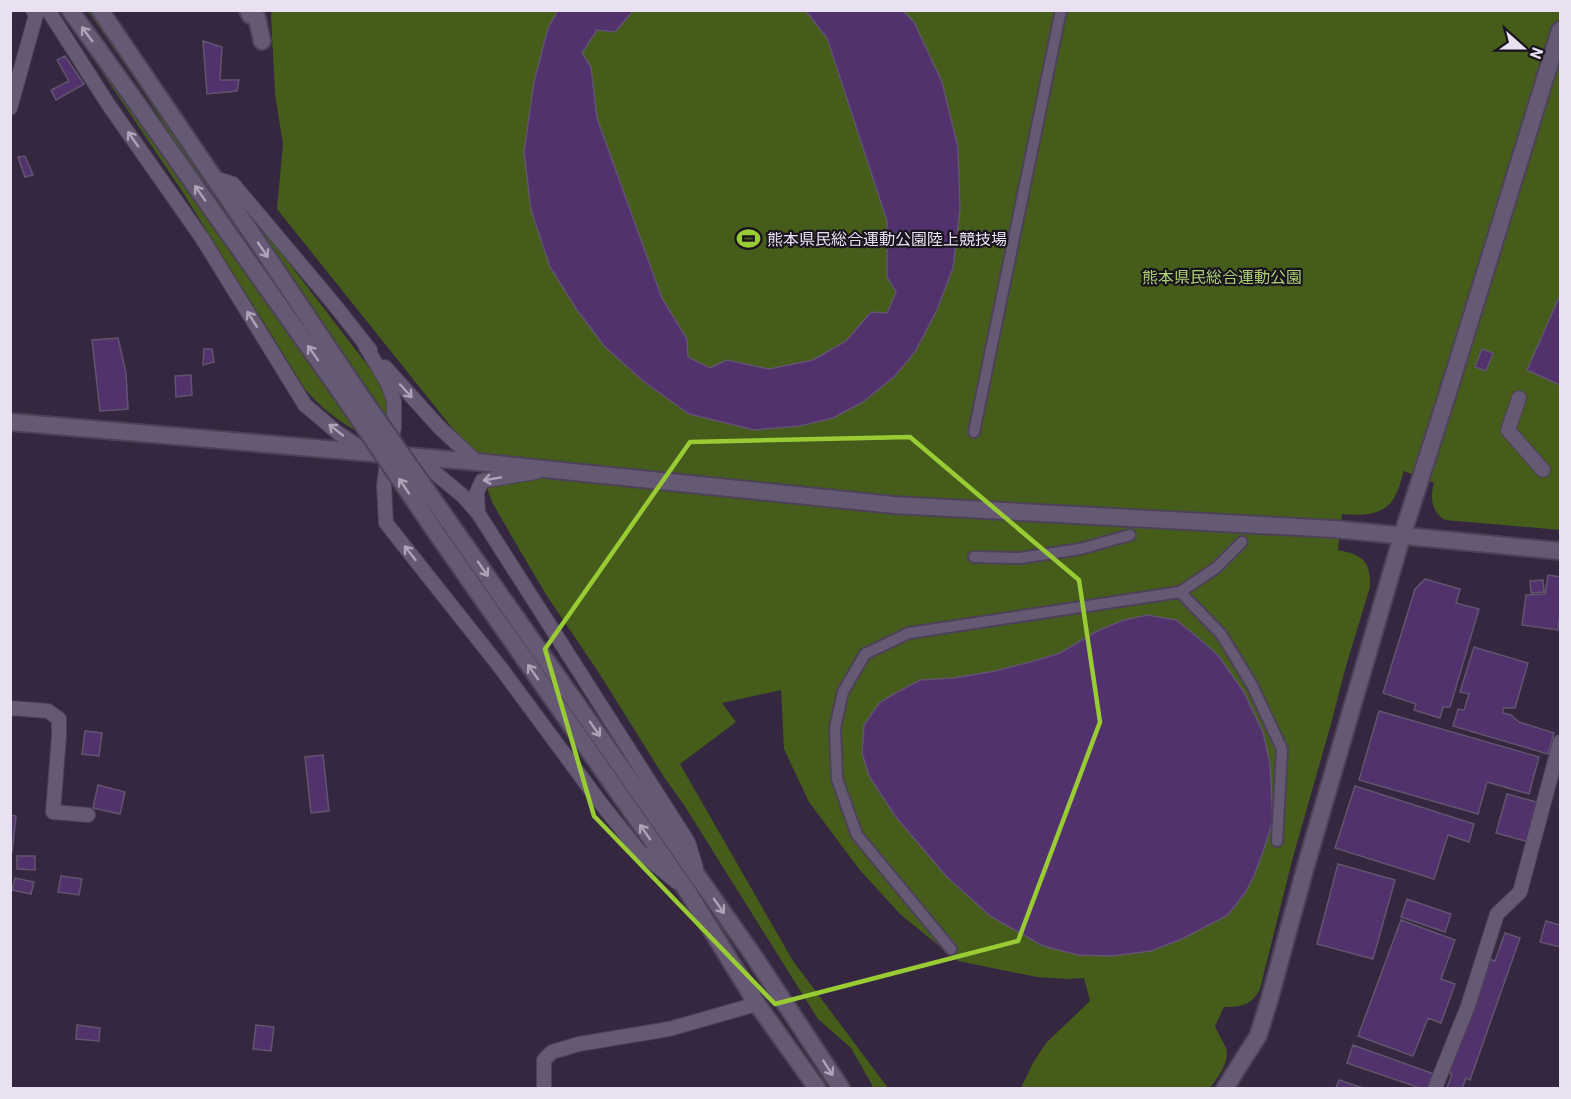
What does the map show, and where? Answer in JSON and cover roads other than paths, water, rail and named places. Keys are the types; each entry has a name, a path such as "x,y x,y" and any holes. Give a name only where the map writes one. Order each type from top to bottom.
{"street":[{"path":"10,108 36,15 33,10"},
{"path":"48,10 108,104 202,238 305,405 338,433 369,454"},
{"path":"70,10 352,397 449,522 753,955 841,1089"},
{"path":"100,10 214,178 437,534 686,889 758,1004 817,1089"},
{"path":"974,432 1061,10"},
{"path":"256,13 262,41"},
{"path":"1225,1089 1258,1036 1402,536 1560,30"},
{"path":"214,178 233,184 333,303 365,345 439,427 477,462"},
{"path":"365,345 388,384 394,401 394,428 384,486 386,523 500,666 599,801 639,851 686,889"},
{"path":"1519,398 1508,430 1543,471"},
{"path":"10,422 369,454 415,456 894,505 1335,529 1560,551"},
{"path":"415,456 464,496 478,513 688,842 699,878"},
{"path":"478,513 477,492 482,481 550,470"},
{"path":"974,557 1020,558 1080,549 1130,535"},
{"path":"951,949 857,835 837,779 835,728 843,692 865,654 909,633 1180,592 1216,568 1242,542"},
{"path":"1180,592 1221,634 1252,685 1282,748 1277,841"},
{"path":"10,708 48,711 59,719 53,812 88,815"},
{"path":"1435,1089 1468,1006 1497,914 1520,892 1560,742"},
{"path":"544,1089 544,1060 552,1052 579,1044 669,1029 758,1004"}],"place":[{"name":"熊本県民総合運動公園陸上競技場","path":"749,238"}],"park label":[{"name":"熊本県民総合運動公園","path":"1222,276"}]}
